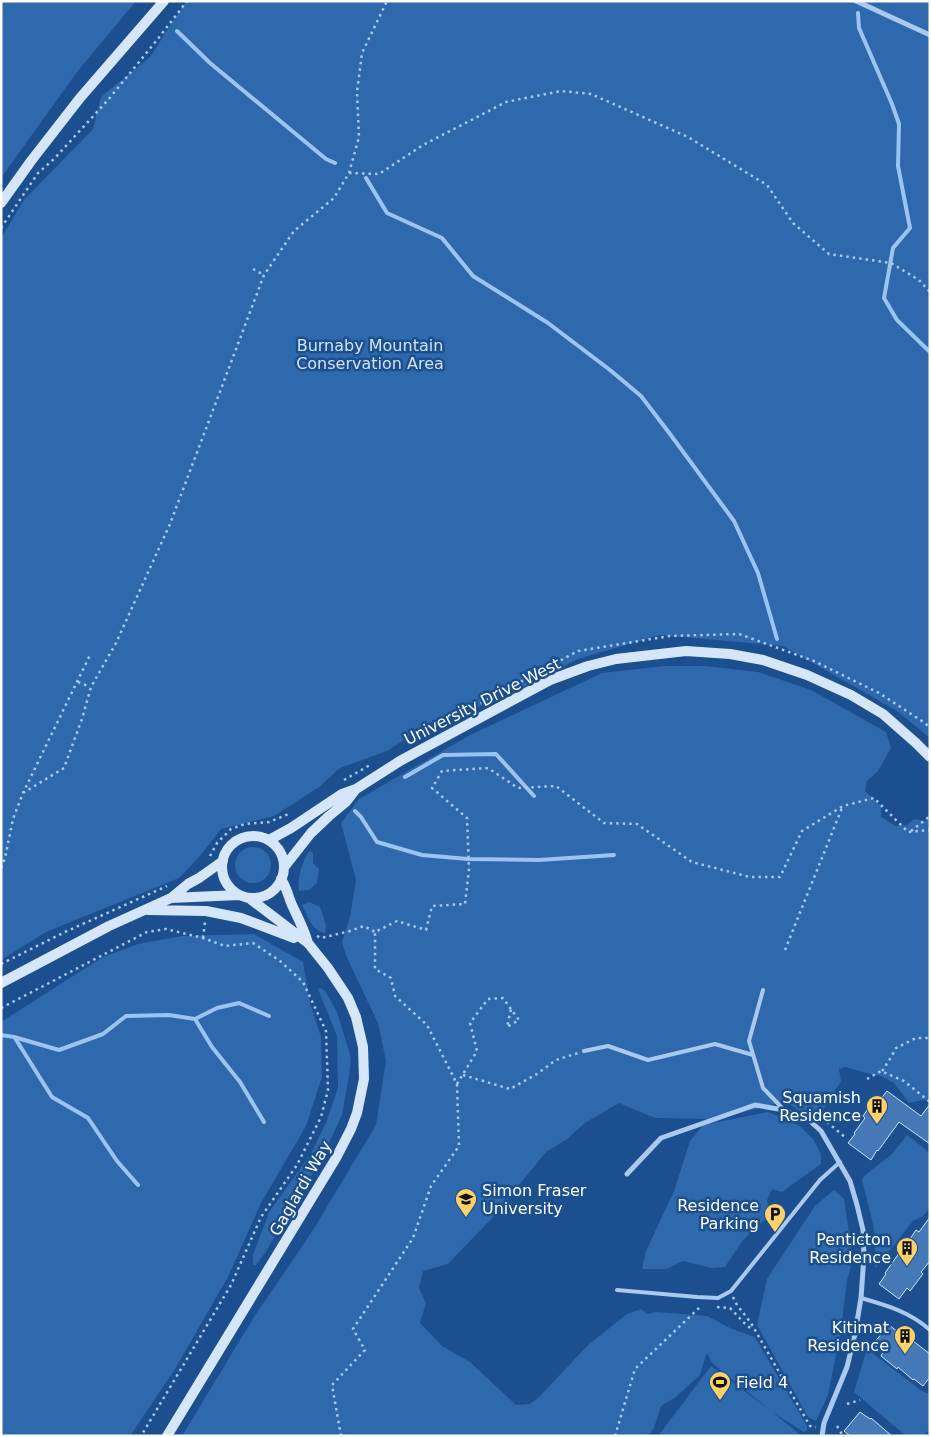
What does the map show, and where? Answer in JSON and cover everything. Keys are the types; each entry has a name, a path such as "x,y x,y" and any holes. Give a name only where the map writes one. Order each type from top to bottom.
{"street":[{"path":"1,203 31,160 74,105 164,1"},
{"path":"856,1 930,35"},
{"name":"University Drive West","path":"269,840 291,828 342,794 356,789 400,761 550,680 588,666 616,659 686,651 730,654 763,660 807,675 851,695 883,714 930,757"},
{"name":"University Drive West","path":"285,866 311,833 346,802 356,789"},
{"path":"172,898 259,897 268,894 281,879 285,866 280,851 269,840 260,836 241,838 232,844 226,851 223,861 222,871 225,881 231,889 244,897"},
{"path":"1,983 109,926 172,898 188,884 223,861"},
{"name":"Gaglardi Way","path":"281,879 286,886 308,943"},
{"name":"Gaglardi Way","path":"167,1436 336,1158 357,1113 364,1079 363,1047 356,1017 348,998 308,943 244,897"},
{"path":"145,910 206,910 241,918 308,943"},
{"path":"627,1174 661,1138 755,1106 784,1110 810,1121 821,1131 850,1181 858,1204 863,1230 864,1256 861,1298 855,1334 847,1367 822,1436"}],"lane":[{"path":"763,990 750,1041 763,1088 784,1110"},
{"path":"584,1051 608,1046 648,1060 715,1044 754,1055"},
{"path":"617,1290 718,1298 731,1291 820,1180 840,1162"},
{"path":"861,1298 894,1308 913,1317 930,1330"}],"path":[{"path":"1,228 38,173 54,159 108,100 187,1"},
{"path":"23,793 64,768 82,719 91,687 116,643 170,524 264,275 294,230 334,198 349,173 359,137 357,92 362,53 387,1"},
{"path":"349,173 379,174 423,144 506,102 561,91 591,94 688,137 767,185 793,223 829,254 890,263 918,280 930,292"},
{"path":"253,269 264,275"},
{"path":"425,733 578,651 670,636 739,634 814,661 879,693 930,728"},
{"path":"1,868 5,858 13,819 23,793 91,653"},
{"path":"78,682 91,687"},
{"path":"339,783 374,763"},
{"path":"375,932 397,921 426,930 432,906 466,904 469,869 467,818 432,788 442,771 488,768 518,788 556,786 604,823 637,824 692,862 750,877 780,877 802,831 843,806 874,798 908,832 930,830"},
{"path":"785,950 843,806"},
{"path":"208,860 217,843 231,829 245,824 269,822 289,815 297,809"},
{"path":"910,832 930,816"},
{"path":"1,964 65,932 168,885"},
{"path":"321,938 364,926 375,932"},
{"path":"1,1008 147,932 166,929 203,938 225,946 253,943 280,961 303,982 326,1031 328,1090 321,1117 297,1165 260,1217 231,1286 141,1436"},
{"path":"341,1436 332,1385 365,1350 352,1329 413,1238 431,1186 458,1146 457,1084 427,1025 394,996 391,978 375,968 375,932"},
{"path":"457,1084 477,1051 470,1023 488,999 504,998 519,1020 506,1027 511,1009"},
{"path":"867,1079 882,1071 896,1048 916,1038 930,1038"},
{"path":"463,1075 510,1089 537,1074 556,1060 584,1051"},
{"path":"882,1071 904,1081 930,1102"},
{"path":"827,1122 846,1138"},
{"path":"737,1305 754,1330 810,1426 823,1429"},
{"path":"615,1436 635,1369 701,1306"},
{"path":"730,1308 747,1326 754,1330"},
{"path":"847,1404 860,1400"},
{"path":"838,1426 842,1436"},
{"path":"587,1436 593,1436"}],"green space":[{"path":"1,1 136,1 77,72 1,178"},
{"name":"Burnaby Mountain Conservation Area","path":"186,1 930,1 930,738 897,711 783,646 660,635 578,659 499,700 428,724 387,751 340,768 319,787 274,816 221,829 200,856 179,878 46,932 1,960 1,238 24,200 93,129 101,97 150,57"},
{"path":"665,666 705,666 758,672 811,690 886,732 891,748 878,771 867,781 865,791 881,806 881,817 896,826 907,825 914,819 926,821 930,810 930,1101 923,1100 909,1103 894,1083 881,1076 846,1067 839,1069 841,1081 818,1118 805,1115 786,1101 717,1119 655,1118 619,1103 585,1123 567,1139 546,1152 493,1217 448,1264 423,1271 419,1288 426,1303 420,1323 442,1346 470,1362 516,1405 530,1404 540,1396 588,1345 627,1314 641,1309 648,1314 656,1312 707,1316 732,1329 755,1337 807,1426 807,1430 804,1432 772,1412 802,1436 658,1436 711,1366 771,1411 711,1362 708,1354 706,1355 700,1375 676,1397 661,1406 654,1428 648,1436 182,1436 254,1317 313,1230 376,1125 386,1061 378,1023 347,958 342,942 350,917 356,880 341,823 359,799 470,735 602,673"},
{"path":"253,847 260,848 266,852 270,858 270,872 266,878 260,882 253,883 246,882 240,878 236,872 235,865 236,858 240,852 246,848"},
{"path":"309,851 313,853 313,863 319,869 317,883 309,890 299,891 301,870"},
{"path":"309,902 320,907 326,925 325,933 316,929 308,918 302,905"},
{"path":"254,934 303,962 310,1003 321,1037 322,1077 306,1126 261,1203 228,1277 175,1369 130,1436 1,1436 1,1022 103,957 138,944 182,936"},
{"path":"320,988 325,991 337,1012 351,1058 342,1115 323,1156 265,1253 256,1265 253,1265 253,1255 269,1212 312,1152 327,1120 338,1088 337,1036 318,989"},
{"path":"768,1112 800,1126 813,1139 821,1154 821,1164 782,1192 772,1189 767,1200 770,1215 743,1240 725,1267 711,1268 683,1261 666,1269 642,1269 646,1251 674,1191 690,1141 703,1125"},
{"path":"907,1135 930,1153 930,1208 923,1216 913,1221 876,1268 873,1224 862,1180 864,1176 892,1154"},
{"path":"834,1190 844,1199 853,1260 847,1280 841,1331 828,1395 816,1421 808,1417 757,1325 767,1279 815,1206"},
{"path":"867,1349 922,1391 930,1394 930,1429 923,1436 906,1436 854,1392"}],"building":[{"name":"Squamish Residence","path":"887,1091 921,1116 930,1104 930,1144 899,1122 871,1160 848,1143 875,1099 879,1101"},
{"name":"Penticton Residence","path":"930,1217 930,1261 910,1291 907,1288 899,1299 879,1284 909,1239 916,1230 919,1232"},
{"name":"Kitimat Residence","path":"889,1325 930,1354 930,1377 923,1386 881,1356 883,1352 873,1344"},
{"path":"860,1412 871,1418 892,1436 850,1436 844,1431"}],"waterway":[{"path":"858,13 859,28 899,124 898,166 910,228 893,248 884,298 897,320 930,352"},
{"path":"177,31 210,63 326,159 335,163"},
{"path":"366,178 387,213 442,238 473,276 548,323 641,396 734,521 758,573 777,639"},
{"path":"405,777 443,755 496,754 534,796"},
{"path":"355,811 377,842 422,855 468,859 539,860 614,855"},
{"path":"1,1035 59,1050 103,1034 126,1016 169,1015 195,1019 217,1008 239,1003 269,1016"},
{"path":"195,1019 212,1047 240,1082 264,1122"},
{"path":"15,1038 52,1097 88,1118 117,1161 138,1185"}],"place":[{"name":"Squamish Residence","path":"877,1125"},
{"name":"Simon Fraser University","path":"466,1218"},
{"name":"Residence Parking","path":"775,1233"},
{"name":"Penticton Residence","path":"907,1267"},
{"name":"Kitimat Residence","path":"905,1355"},
{"name":"Field 4","path":"720,1401"}]}
